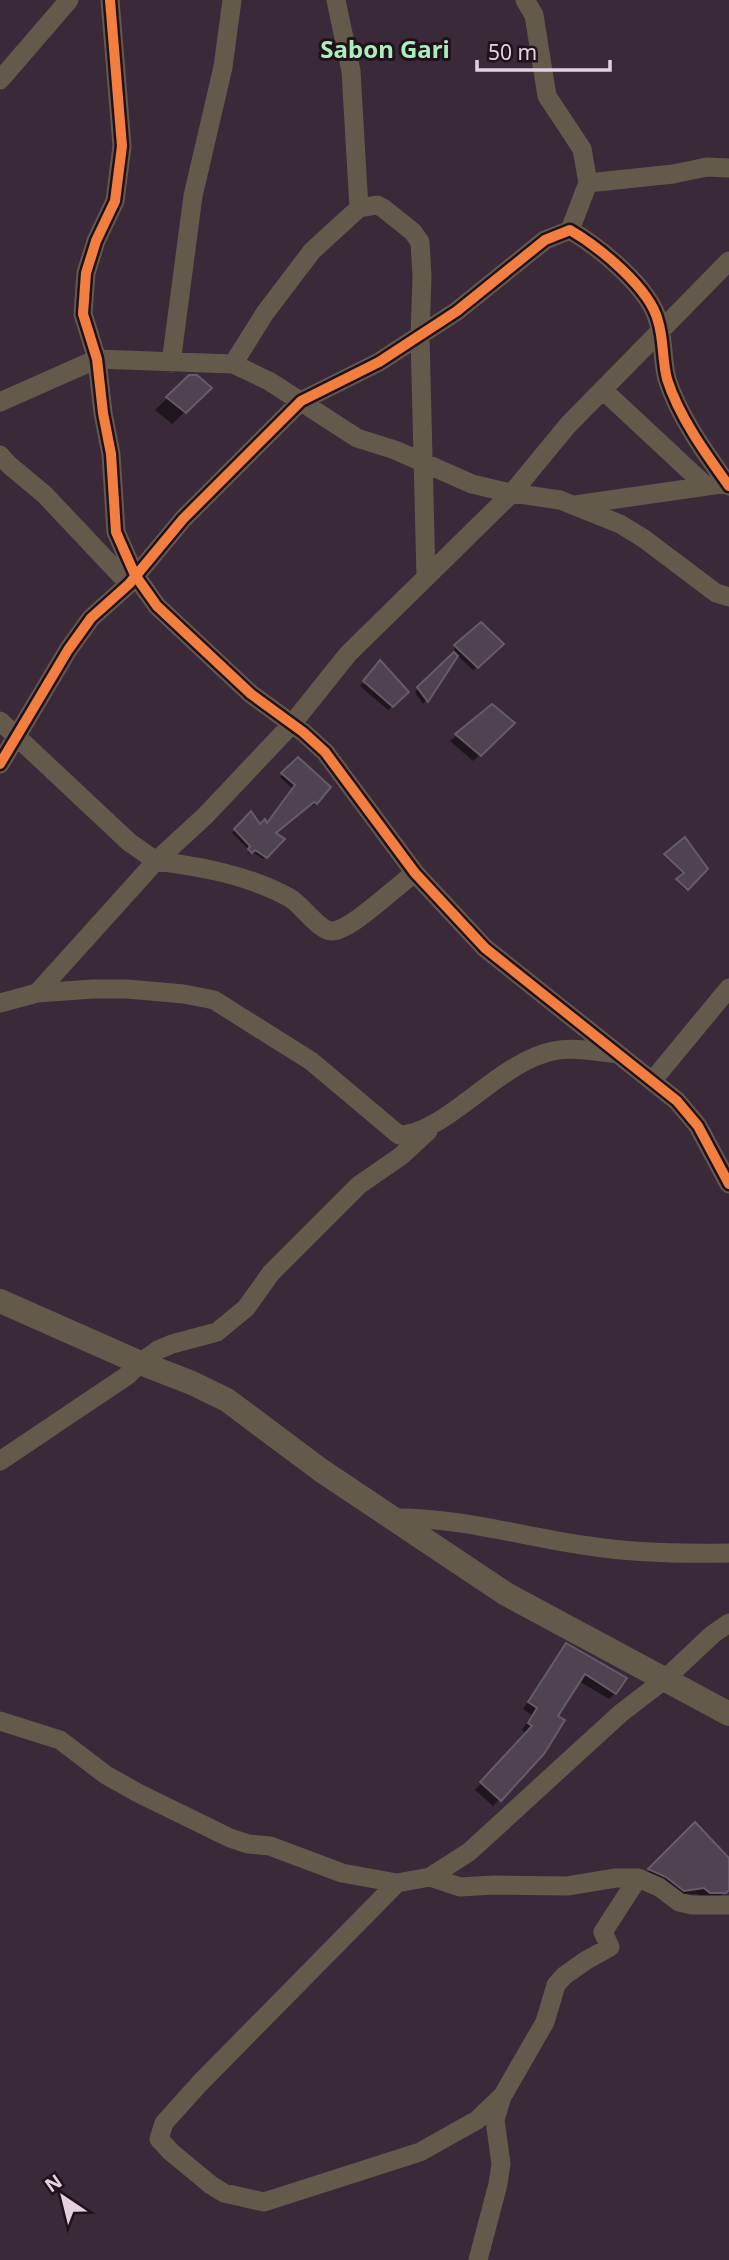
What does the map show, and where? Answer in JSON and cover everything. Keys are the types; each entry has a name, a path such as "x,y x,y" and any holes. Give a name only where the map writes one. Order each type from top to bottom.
{"street":[{"path":"0,80 69,0"},
{"path":"110,0 122,146 115,201 96,241 86,273 82,314 97,359 111,454 116,532 132,579"},
{"path":"171,363 193,196 223,67 232,0"},
{"path":"336,0 351,71 359,208"},
{"path":"0,764 68,650 91,618 132,579 183,519 301,401 379,362 420,336 457,311 545,240 570,230 588,183 582,149 547,96 534,15 525,0"},
{"path":"588,183 673,174 707,167 729,168"},
{"path":"233,364 265,313 312,251 359,208 377,205 401,221 420,242 426,577"},
{"path":"570,230 594,244 640,288 658,318 667,379 681,410 728,484 574,505"},
{"path":"37,993 156,861 205,816 292,724 348,654 512,493 568,425 729,261"},
{"path":"0,402 97,359 233,364 270,380 356,438 395,450 472,484 560,500 620,524 716,593 729,597"},
{"path":"603,390 706,486"},
{"path":"0,455 251,694 325,752 415,873 485,948 677,1101 698,1126 729,1184"},
{"path":"0,721 129,842 156,861 206,868 253,881 293,899 324,930 333,931 352,923 415,873"},
{"path":"653,1080 729,988"},
{"path":"0,1003 37,993 93,989 184,994 214,1000 311,1061 399,1135 411,1135 436,1122 524,1060 554,1051 587,1050 617,1054"},
{"path":"0,1461 128,1374 140,1363 172,1344 217,1332 246,1308 271,1273 359,1185 401,1156 436,1122"},
{"path":"0,1301 227,1400 323,1471 506,1594 729,1714"},
{"path":"393,1518 421,1517 461,1522 589,1546 659,1553 729,1553"},
{"path":"0,1721 60,1740 106,1774 138,1793 230,1838 281,1849 342,1873 397,1883 430,1877 469,1852 621,1713 664,1680 713,1634 729,1623"},
{"path":"430,1877 460,1888 494,1885 567,1886 617,1878 638,1878 659,1887 679,1902 692,1905 729,1905"},
{"path":"478,2260 499,2184 501,2164 495,2120 503,2095 545,2022 556,1985 585,1961 610,1947 603,1932 638,1878"},
{"path":"397,1883 200,2083 164,2123 159,2139 171,2152 224,2193 264,2202 420,2152 477,2120 503,2095"}],"building":[{"path":"189,375 197,375 212,388 186,413 166,397"},
{"path":"481,622 504,644 478,668 454,645"},
{"path":"454,652 458,656 428,702 417,687"},
{"path":"380,660 409,692 393,707 363,681"},
{"path":"492,704 515,723 481,756 455,734"},
{"path":"298,757 331,787 317,804 314,802 276,833 285,839 267,858 255,850 252,853 248,849 250,846 234,829 251,811 260,824 265,819 267,823 295,785 281,773"},
{"path":"685,837 708,869 688,890 676,879 684,873 664,854"},
{"path":"566,1643 627,1678 616,1694 585,1674 558,1716 565,1720 544,1754 501,1801 480,1782 532,1726 528,1723 537,1708 528,1702"},
{"path":"695,1822 729,1858 729,1890 726,1893 710,1893 704,1888 684,1891 666,1877 648,1869"}],"cycle path":[{"path":"110,0 122,146 115,201 96,241 86,273 83,314 97,359 111,454 116,532 135,575 157,606 251,694 303,732 325,752 415,873 485,948 677,1101 698,1126 729,1184"},
{"path":"0,764 68,650 91,618 129,584 183,519 301,401 379,362 457,311 545,240 570,230 622,270 645,295 660,328 665,372 672,393 694,435 729,486"}],"district":[{"name":"Sabon Gari","path":"385,50"}]}
